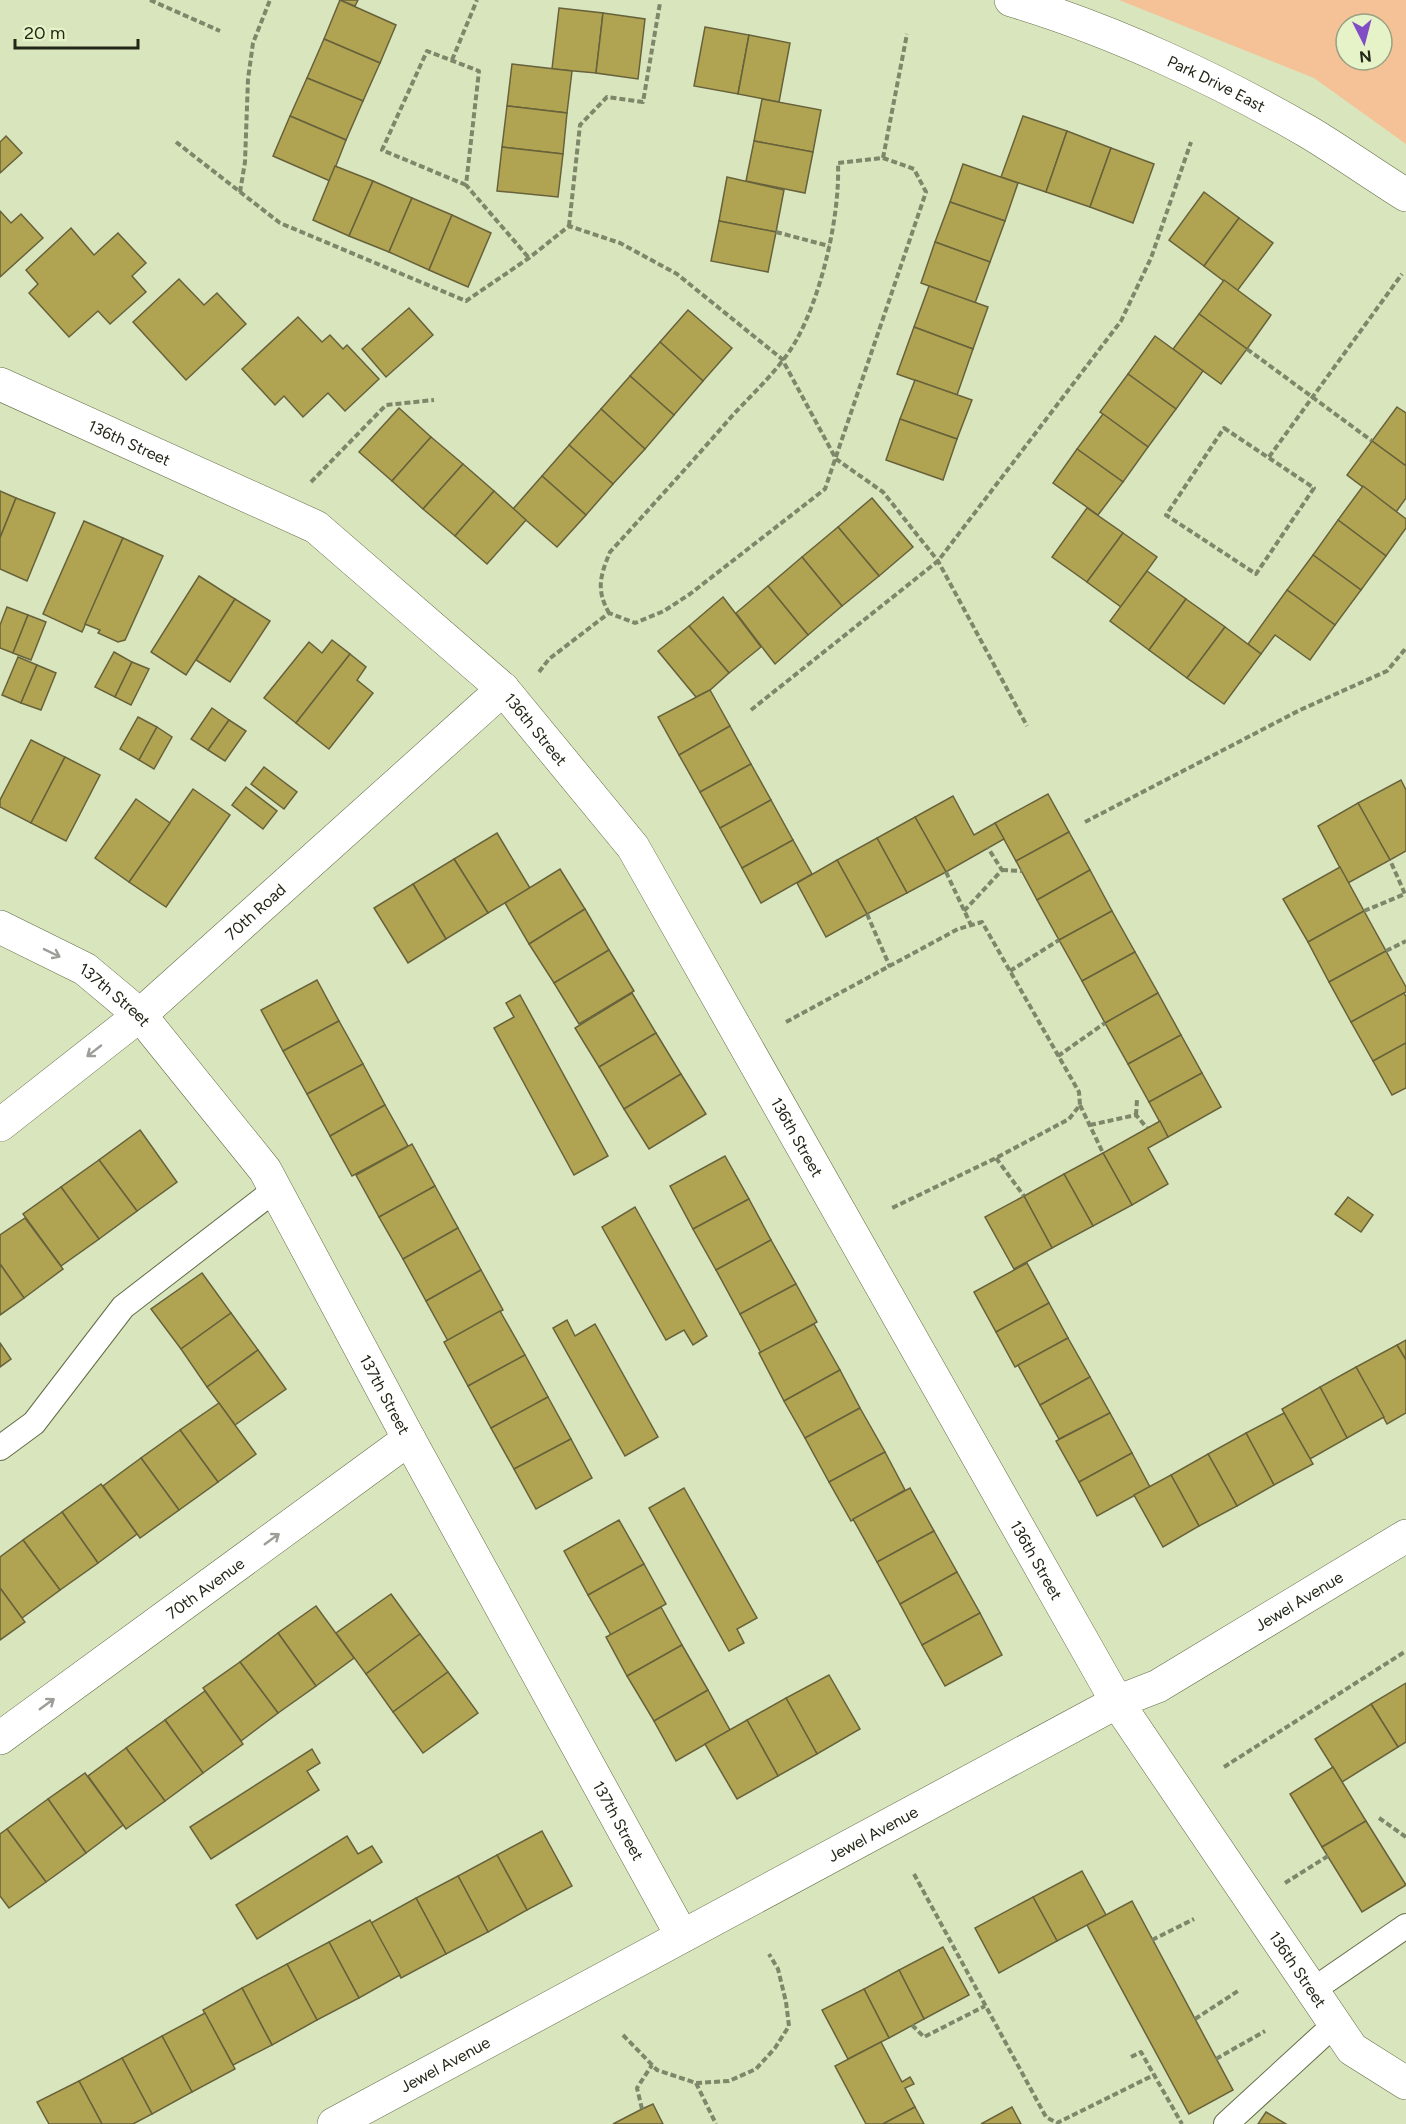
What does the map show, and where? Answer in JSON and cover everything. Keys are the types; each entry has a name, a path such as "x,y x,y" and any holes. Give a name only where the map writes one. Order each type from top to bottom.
{"street":[{"name":"Park Drive East","path":"1011,0 1123,40 1237,93 1311,134 1406,195"},
{"name":"136th Street","path":"0,384 316,527 509,697 633,847 1117,1702 1352,2049 1406,2083"},
{"name":"70th Road","path":"0,1125 140,1015 509,697"},
{"name":"137th Street","path":"0,927 85,969 140,1015 266,1170 409,1439 682,1936"},
{"name":"70th Avenue","path":"0,1738 409,1439"},
{"name":"Jewel Avenue","path":"334,2124 1117,1702 1158,1686 1406,1536"}],"lane":[{"path":"0,1448 34,1423 123,1307 276,1189"},
{"path":"1313,1990 1406,1926"},
{"path":"1226,2124 1335,2024"}],"path":[{"path":"150,0 220,31"},
{"path":"240,192 245,162 248,79 253,43 270,0"},
{"path":"452,60 477,0"},
{"path":"176,142 280,223 466,301 529,258 569,226 580,125 607,97 643,102 660,3"},
{"path":"883,158 907,34"},
{"path":"466,185 479,70 427,51 382,150 466,185 529,258"},
{"path":"751,710 938,561 1121,321 1151,258 1191,142"},
{"path":"883,158 914,169 926,192 825,489 690,594 664,611 634,622 609,613 600,598 601,573 610,552 770,375 796,341 813,306 829,246 839,188 838,163 883,158"},
{"path":"569,226 620,243 676,274 782,359 836,459 883,492 938,561 1028,726"},
{"path":"776,232 829,246"},
{"path":"1269,457 1402,274"},
{"path":"1247,349 1372,441"},
{"path":"311,482 386,405 434,400"},
{"path":"1224,428 1269,457 1314,488 1256,574 1166,515 1224,428"},
{"path":"509,697 549,659 609,613"},
{"path":"1085,822 1300,710 1387,671 1406,648"},
{"path":"988,848 1002,870"},
{"path":"1364,911 1406,894 1389,860"},
{"path":"1002,870 1022,871"},
{"path":"964,911 1002,870"},
{"path":"946,872 971,925"},
{"path":"867,914 890,967"},
{"path":"786,1022 958,929 982,922 1078,1092 1080,1105 1103,1153"},
{"path":"1010,971 1059,939"},
{"path":"1386,951 1406,941"},
{"path":"1058,1056 1105,1023"},
{"path":"1137,1100 1136,1115 1147,1128"},
{"path":"890,1209 996,1158 1069,1119 1080,1105"},
{"path":"1090,1125 1136,1115"},
{"path":"996,1158 1024,1196"},
{"path":"1224,1767 1406,1651"},
{"path":"1379,1818 1406,1837"},
{"path":"1285,1883 1328,1856"},
{"path":"914,1874 1046,2117 1057,2123 1154,2075"},
{"path":"1152,1940 1194,1919"},
{"path":"623,2035 657,2070 696,2083 729,2081 756,2069 776,2048 789,2026 778,1969 769,1954"},
{"path":"1195,2019 1238,1991"},
{"path":"912,2025 924,2037 985,2006"},
{"path":"1216,2059 1265,2031"},
{"path":"1131,2057 1141,2052 1182,2124"},
{"path":"642,2109 637,2088 652,2065"},
{"path":"696,2083 716,2124"}],"shaded area":[{"path":"1119,0 1406,0 1406,144 1314,78"}],"building":[{"path":"339,0 358,0 355,6"},
{"path":"340,0 396,25 380,63 324,39"},
{"path":"559,8 603,13 596,73 552,69"},
{"path":"603,13 645,19 638,79 596,73"},
{"path":"705,27 749,35 738,94 694,86"},
{"path":"749,35 790,43 779,102 738,94"},
{"path":"324,39 380,63 363,101 307,78"},
{"path":"512,64 572,71 567,113 507,106"},
{"path":"307,78 363,101 346,140 290,116"},
{"path":"762,99 821,110 813,152 754,141"},
{"path":"507,106 567,113 563,154 502,147"},
{"path":"290,116 346,140 330,181 273,156"},
{"path":"1023,116 1067,131 1046,192 1001,177"},
{"path":"1067,131 1111,148 1090,207 1046,192"},
{"path":"6,136 22,153 0,173 0,142"},
{"path":"754,141 813,152 805,193 746,181"},
{"path":"502,147 563,154 558,197 497,191"},
{"path":"1111,148 1154,164 1133,223 1090,207"},
{"path":"963,164 1018,183 1005,221 950,202"},
{"path":"335,166 373,181 349,236 313,220"},
{"path":"727,177 784,190 776,232 719,221"},
{"path":"373,181 412,198 389,252 349,236"},
{"path":"1204,192 1239,218 1204,266 1169,240"},
{"path":"412,198 452,215 429,270 389,252"},
{"path":"950,202 1005,221 990,262 935,242"},
{"path":"0,211 11,223 21,214 43,238 0,277"},
{"path":"452,215 491,233 468,287 429,270"},
{"path":"1239,218 1273,243 1237,291 1204,266"},
{"path":"719,221 776,232 768,272 711,261"},
{"path":"71,228 94,255 118,233 146,263 132,276 146,292 110,324 98,311 69,337 29,293 38,284 26,270"},
{"path":"935,242 990,262 975,303 921,283"},
{"path":"179,279 204,305 217,293 246,324 186,380 133,322"},
{"path":"1224,280 1271,315 1247,349 1199,314"},
{"path":"929,286 988,307 973,349 914,327"},
{"path":"409,308 433,335 386,377 362,349"},
{"path":"688,310 732,348 703,381 660,342"},
{"path":"1199,314 1247,349 1221,384 1173,349"},
{"path":"298,317 322,342 330,335 343,349 347,345 379,379 345,411 328,393 303,417 284,396 275,405 242,369"},
{"path":"914,327 973,349 957,395 897,374"},
{"path":"1155,336 1203,371 1176,409 1128,374"},
{"path":"660,342 703,381 674,415 630,376"},
{"path":"1128,374 1176,409 1148,447 1100,412"},
{"path":"630,376 674,415 645,449 601,409"},
{"path":"915,380 972,400 957,439 900,419"},
{"path":"1397,407 1406,413 1406,466 1372,441"},
{"path":"399,408 431,437 392,481 359,452"},
{"path":"601,409 645,449 613,484 569,445"},
{"path":"1103,414 1148,447 1123,482 1077,449"},
{"path":"900,419 957,439 943,480 886,460"},
{"path":"431,437 463,464 423,509 392,481"},
{"path":"1372,441 1406,466 1406,498 1396,512 1347,475"},
{"path":"569,445 613,484 586,515 542,476"},
{"path":"1077,449 1123,482 1098,515 1053,483"},
{"path":"463,464 494,491 455,536 423,509"},
{"path":"542,476 586,515 557,547 513,509"},
{"path":"1363,486 1406,519 1406,528 1386,556 1338,520"},
{"path":"0,491 16,498 0,538"},
{"path":"494,491 526,520 487,564 455,536"},
{"path":"16,498 55,513 27,581 0,569 0,538"},
{"path":"872,498 913,547 879,576 838,527"},
{"path":"1087,508 1123,533 1087,582 1052,557"},
{"path":"1338,520 1386,556 1361,590 1313,555"},
{"path":"84,521 123,538 82,632 43,614"},
{"path":"838,527 879,576 842,606 802,557"},
{"path":"1123,533 1157,557 1121,607 1087,582"},
{"path":"123,538 163,556 125,640 118,642 98,633 100,630 85,624"},
{"path":"1313,555 1361,590 1335,625 1287,590"},
{"path":"802,557 842,606 808,635 768,586"},
{"path":"1147,571 1186,599 1149,650 1110,621"},
{"path":"199,576 235,599 186,675 151,652"},
{"path":"768,586 808,635 775,664 736,613"},
{"path":"1287,590 1335,625 1310,660 1275,635 1261,654 1248,644"},
{"path":"723,597 761,647 729,673 689,626"},
{"path":"235,599 270,621 230,682 196,660"},
{"path":"1186,599 1225,627 1187,678 1149,650"},
{"path":"7,607 28,615 13,653 0,648 0,625"},
{"path":"28,615 46,622 31,660 13,653"},
{"path":"689,626 729,673 710,690 696,697 658,651"},
{"path":"1225,627 1261,654 1224,704 1187,678"},
{"path":"332,640 350,654 296,723 264,698 309,642 322,653"},
{"path":"114,652 132,662 115,697 95,687"},
{"path":"350,654 366,667 357,680 373,693 329,749 296,723"},
{"path":"18,657 37,665 21,703 2,695"},
{"path":"132,662 149,669 131,705 115,697"},
{"path":"37,665 56,673 41,710 21,703"},
{"path":"710,690 730,726 679,755 658,717"},
{"path":"212,708 229,720 208,750 191,739"},
{"path":"138,717 157,727 139,760 120,749"},
{"path":"229,720 246,731 225,761 208,750"},
{"path":"730,726 751,764 700,792 679,755"},
{"path":"157,727 172,737 154,769 139,760"},
{"path":"31,740 65,757 31,823 0,807 0,800"},
{"path":"65,757 100,775 66,841 31,823"},
{"path":"751,764 771,800 720,828 700,792"},
{"path":"264,767 297,792 284,809 251,784"},
{"path":"1401,780 1406,790 1406,851 1390,860 1358,803"},
{"path":"246,787 277,811 263,829 232,805"},
{"path":"193,789 230,815 166,907 129,882"},
{"path":"1048,794 1069,832 1016,861 995,823"},
{"path":"953,796 974,835 995,823 1004,839 946,872 915,817"},
{"path":"136,799 170,823 129,882 95,858"},
{"path":"771,800 793,840 742,868 720,828"},
{"path":"1358,803 1390,860 1348,883 1318,826"},
{"path":"915,817 946,872 907,893 877,838"},
{"path":"1069,832 1090,870 1037,900 1016,861"},
{"path":"497,833 530,888 488,913 454,859"},
{"path":"877,838 907,893 867,914 837,860"},
{"path":"793,840 812,874 761,903 742,868"},
{"path":"454,859 488,913 446,939 413,884"},
{"path":"837,860 867,914 826,937 797,883"},
{"path":"1340,867 1364,911 1308,942 1283,899"},
{"path":"560,869 585,909 529,944 505,903"},
{"path":"1090,870 1112,911 1059,940 1037,900"},
{"path":"413,884 446,939 408,963 374,908"},
{"path":"585,909 609,950 554,983 529,944"},
{"path":"1112,911 1135,952 1082,981 1059,940"},
{"path":"1364,911 1386,951 1329,982 1308,942"},
{"path":"609,950 634,991 579,1024 554,983"},
{"path":"1386,951 1406,987 1406,992 1351,1022 1329,982"},
{"path":"1135,952 1158,993 1105,1023 1082,981"},
{"path":"317,980 339,1021 283,1051 261,1010"},
{"path":"632,993 656,1033 599,1067 575,1028"},
{"path":"1158,993 1181,1035 1128,1064 1105,1023"},
{"path":"1404,993 1406,997 1406,1043 1373,1061 1351,1022"},
{"path":"520,995 608,1156 574,1175 494,1028 514,1017 506,1003"},
{"path":"339,1021 363,1064 307,1094 283,1051"},
{"path":"656,1033 681,1074 624,1109 599,1067"},
{"path":"1181,1035 1202,1073 1149,1102 1128,1064"},
{"path":"1406,1043 1406,1088 1392,1095 1373,1061"},
{"path":"363,1064 385,1105 330,1136 307,1094"},
{"path":"1202,1073 1221,1107 1168,1137 1149,1102"},
{"path":"681,1074 706,1114 649,1149 624,1109"},
{"path":"385,1105 408,1146 352,1176 330,1136"},
{"path":"1160,1121 1168,1137 1148,1148 1168,1184 1132,1205 1103,1153"},
{"path":"140,1130 177,1182 137,1211 99,1160"},
{"path":"412,1144 435,1186 379,1217 356,1175"},
{"path":"1103,1153 1132,1205 1093,1226 1064,1174"},
{"path":"725,1156 749,1199 693,1229 670,1186"},
{"path":"99,1160 137,1211 99,1239 61,1187"},
{"path":"1064,1174 1093,1226 1052,1248 1024,1196"},
{"path":"435,1186 458,1228 403,1259 379,1217"},
{"path":"61,1187 99,1239 61,1266 23,1214"},
{"path":"1024,1196 1052,1248 1014,1269 985,1217"},
{"path":"1348,1197 1373,1215 1361,1232 1335,1214"},
{"path":"749,1199 771,1240 716,1270 693,1229"},
{"path":"635,1207 707,1336 693,1345 684,1330 666,1340 602,1227"},
{"path":"25,1218 63,1269 24,1298 0,1264 0,1235"},
{"path":"458,1228 481,1270 426,1301 403,1259"},
{"path":"771,1240 796,1284 740,1314 716,1270"},
{"path":"1027,1263 1049,1303 996,1332 974,1292"},
{"path":"0,1264 24,1298 0,1315"},
{"path":"481,1270 503,1310 448,1341 426,1301"},
{"path":"202,1273 231,1313 181,1349 151,1309"},
{"path":"796,1284 817,1322 761,1353 740,1314"},
{"path":"1049,1303 1068,1338 1015,1367 996,1332"},
{"path":"500,1311 525,1355 468,1386 444,1342"},
{"path":"231,1313 258,1350 207,1387 181,1349"},
{"path":"567,1320 575,1336 595,1324 658,1437 625,1456 553,1328"},
{"path":"814,1324 840,1370 784,1401 759,1353"},
{"path":"1068,1338 1090,1377 1040,1405 1018,1365"},
{"path":"1406,1340 1406,1360 1397,1345"},
{"path":"0,1343 11,1359 0,1367"},
{"path":"1397,1345 1406,1360 1406,1413 1387,1424 1356,1367"},
{"path":"258,1350 286,1389 235,1425 207,1387"},
{"path":"525,1355 548,1397 491,1428 468,1386"},
{"path":"1356,1367 1384,1417 1347,1438 1320,1387"},
{"path":"840,1370 860,1408 805,1438 784,1401"},
{"path":"1090,1377 1110,1413 1059,1439 1040,1405"},
{"path":"1320,1387 1347,1438 1310,1459 1282,1409"},
{"path":"548,1397 571,1439 514,1469 491,1428"},
{"path":"219,1403 256,1454 218,1482 180,1430"},
{"path":"860,1408 885,1452 829,1482 805,1438"},
{"path":"1110,1413 1132,1453 1079,1482 1056,1441"},
{"path":"1284,1413 1313,1464 1274,1485 1246,1433"},
{"path":"180,1430 218,1482 179,1510 141,1458"},
{"path":"1246,1433 1274,1485 1237,1506 1208,1454"},
{"path":"571,1439 592,1478 536,1509 514,1469"},
{"path":"885,1452 905,1490 851,1521 829,1482"},
{"path":"1132,1453 1150,1487 1097,1516 1079,1482"},
{"path":"1208,1454 1237,1506 1199,1526 1171,1475"},
{"path":"141,1458 179,1510 140,1538 103,1486"},
{"path":"1171,1475 1199,1526 1163,1547 1134,1495"},
{"path":"101,1484 137,1534 98,1563 62,1512"},
{"path":"684,1488 757,1618 737,1629 744,1643 729,1651 649,1508"},
{"path":"910,1488 934,1531 877,1562 853,1519"},
{"path":"62,1512 98,1563 60,1590 23,1540"},
{"path":"619,1520 644,1564 588,1595 564,1551"},
{"path":"934,1531 957,1572 900,1604 877,1562"},
{"path":"23,1540 60,1590 22,1618 0,1588 0,1557"},
{"path":"644,1564 666,1604 611,1635 588,1595"},
{"path":"957,1572 980,1613 922,1645 900,1604"},
{"path":"0,1588 25,1622 0,1640"},
{"path":"391,1594 420,1634 366,1674 336,1633"},
{"path":"316,1606 354,1658 316,1686 278,1633"},
{"path":"661,1607 682,1645 627,1676 606,1637"},
{"path":"980,1613 1002,1655 945,1686 922,1645"},
{"path":"278,1633 316,1686 278,1713 240,1662"},
{"path":"420,1634 448,1672 393,1712 366,1674"},
{"path":"682,1645 708,1690 654,1721 627,1676"},
{"path":"240,1662 278,1713 241,1741 203,1688"},
{"path":"448,1672 478,1713 423,1753 393,1712"},
{"path":"829,1675 860,1729 817,1754 786,1698"},
{"path":"1406,1683 1406,1742 1398,1747 1371,1704"},
{"path":"708,1690 730,1730 676,1761 654,1721"},
{"path":"205,1691 243,1744 203,1773 165,1720"},
{"path":"786,1698 817,1754 778,1776 747,1720"},
{"path":"1371,1704 1398,1747 1342,1782 1315,1739"},
{"path":"165,1720 203,1773 165,1801 126,1748"},
{"path":"747,1720 778,1776 737,1799 705,1744"},
{"path":"126,1748 165,1801 126,1829 88,1776"},
{"path":"312,1749 320,1763 307,1771 319,1790 211,1859 190,1827"},
{"path":"1333,1767 1366,1821 1322,1847 1290,1794"},
{"path":"85,1773 123,1825 86,1853 48,1799"},
{"path":"48,1799 86,1853 46,1882 7,1829"},
{"path":"1366,1821 1406,1885 1362,1912 1322,1847"},
{"path":"7,1829 46,1882 9,1908 0,1896 0,1834"},
{"path":"542,1831 572,1886 527,1910 497,1855"},
{"path":"347,1836 358,1854 372,1846 382,1862 257,1939 236,1905"},
{"path":"497,1855 527,1910 488,1932 458,1876"},
{"path":"1082,1871 1106,1915 1057,1941 1033,1897"},
{"path":"458,1876 488,1932 446,1954 416,1898"},
{"path":"1033,1897 1057,1941 999,1973 975,1928"},
{"path":"416,1898 446,1954 401,1978 371,1923"},
{"path":"1132,1901 1233,2090 1189,2114 1087,1925"},
{"path":"370,1920 400,1975 359,1998 329,1942"},
{"path":"329,1942 359,1998 317,2020 287,1964"},
{"path":"943,1947 969,1995 924,2019 899,1970"},
{"path":"287,1964 317,2020 272,2045 242,1988"},
{"path":"899,1970 924,2019 889,2038 864,1989"},
{"path":"242,1988 272,2045 233,2065 203,2010"},
{"path":"864,1989 889,2038 848,2059 822,2010"},
{"path":"205,2013 235,2069 192,2092 162,2036"},
{"path":"162,2036 192,2092 152,2114 122,2058"},
{"path":"881,2042 902,2082 910,2077 914,2084 905,2088 915,2107 883,2124 866,2124 835,2066"},
{"path":"122,2058 152,2114 133,2124 102,2124 79,2081"},
{"path":"79,2081 102,2124 49,2124 37,2102"},
{"path":"653,2104 663,2124 613,2124 642,2109"},
{"path":"915,2107 924,2124 883,2124"},
{"path":"1012,2107 1021,2124 981,2124"},
{"path":"1266,2112 1286,2124 1258,2124"}]}
